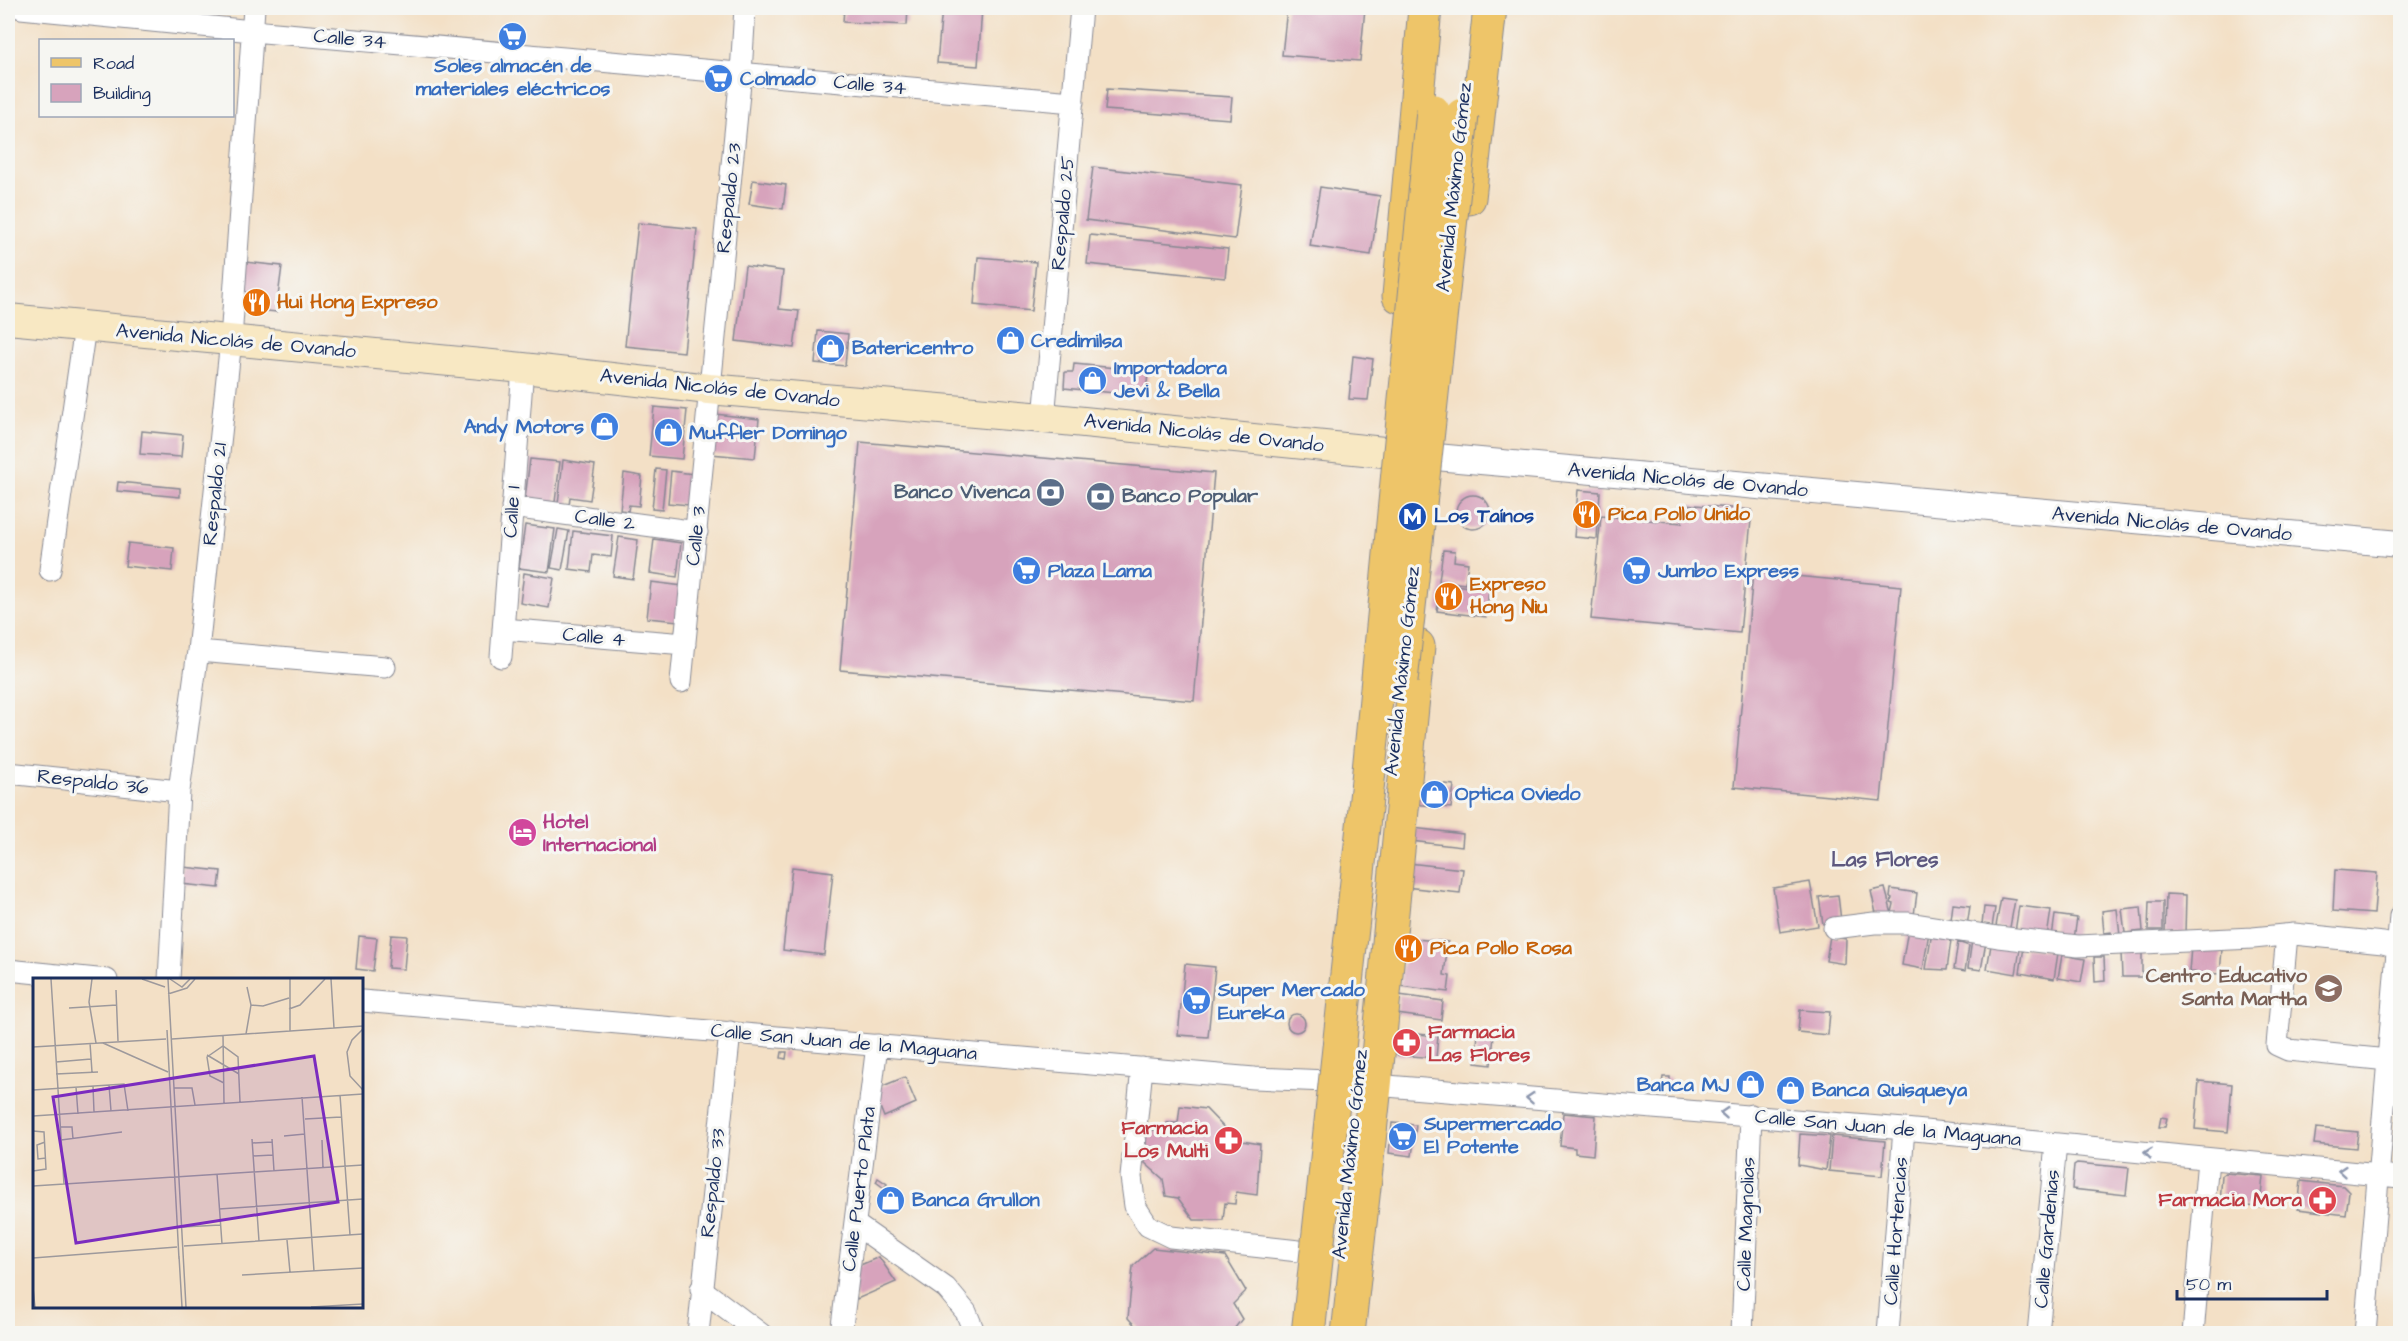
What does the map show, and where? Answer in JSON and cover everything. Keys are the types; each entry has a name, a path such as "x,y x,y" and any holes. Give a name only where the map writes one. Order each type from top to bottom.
{"main road":[{"path":"1298,1334 1327,1081 1425,8"},
{"name":"Avenida Máximo Gómez","path":"1331,1334 1448,113 1443,8"},
{"name":"Avenida Máximo Gómez","path":"1308,1334 1368,782 1448,113 1471,8"},
{"path":"1348,1334 1375,1086 1436,458 1490,8"},
{"name":"Avenida Nicolás de Ovando","path":"8,320 523,368 709,389 1044,418 1436,458"}],"street":[{"name":"Calle 34","path":"21,8 252,31 1073,102"},
{"name":"Respaldo 21","path":"169,978 179,791 198,651 231,340 254,8"},
{"name":"Respaldo 23","path":"709,389 741,74 745,8"},
{"name":"Respaldo 25","path":"1044,418 1081,8"},
{"path":"50,570 85,327"},
{"name":"Calle 1","path":"501,657 523,368"},
{"name":"Calle 3","path":"681,682 709,389"},
{"name":"Avenida Nicolás de Ovando","path":"1436,458 2400,544"},
{"name":"Calle 2","path":"512,507 697,532"},
{"name":"Calle 4","path":"503,629 685,644"},
{"path":"198,651 385,667"},
{"name":"Respaldo 36","path":"8,773 179,791"},
{"path":"2365,1334 2390,1175 2388,1060 2400,916"},
{"path":"1834,928 1874,923 1909,923 1945,927 1998,938 2078,946 2253,939 2294,934 2383,943 2398,947"},
{"path":"2287,935 2275,1041 2277,1045 2288,1050 2388,1060"},
{"path":"8,970 87,978"},
{"name":"Calle San Juan de la Maguana","path":"363,1001 1254,1078 1327,1081 1751,1115 2390,1175"},
{"name":"Respaldo 33","path":"698,1334 730,1032"},
{"name":"Calle Puerto Plata","path":"841,1334 877,1045"},
{"path":"1142,1068 1131,1177 1135,1206 1148,1226 1171,1237 1308,1252"},
{"name":"Calle Magnolias","path":"1742,1334 1751,1115"},
{"name":"Calle Hortencias","path":"1888,1334 1904,1129"},
{"name":"Calle Gardenias","path":"2038,1334 2056,1144"},
{"path":"2193,1334 2208,1159"},
{"path":"855,1224 946,1288 966,1312 975,1334"},
{"path":"701,1289 761,1334"}],"building":[{"path":"844,8 908,8 907,25 843,22"},
{"path":"942,8 982,8 978,66 937,63"},
{"path":"1287,8 1365,8 1360,61 1282,55"},
{"path":"1107,89 1232,97 1230,119 1105,110"},
{"path":"1093,167 1242,185 1235,239 1086,220"},
{"path":"753,180 786,185 783,209 749,204"},
{"path":"1320,187 1380,196 1371,255 1310,246"},
{"path":"638,223 697,229 684,352 625,346"},
{"path":"1090,235 1228,249 1225,278 1087,264"},
{"path":"978,257 1036,262 1031,311 974,305"},
{"path":"245,262 282,266 276,312 239,308"},
{"path":"745,266 783,271 779,309 799,311 794,348 736,341"},
{"name":"Batericentro","path":"818,331 848,334 845,366 815,363"},
{"path":"1353,356 1373,359 1368,400 1349,399"},
{"path":"1074,364 1148,371 1146,396 1064,388 1065,372 1073,372"},
{"name":"Muffler Domingo","path":"654,407 687,410 682,459 649,456"},
{"path":"715,414 759,419 755,458 711,454"},
{"path":"142,431 183,435 181,457 140,454"},
{"name":"Plaza Lama","path":"860,442 1214,473 1194,701 840,670"},
{"path":"530,459 560,462 555,502 525,499"},
{"path":"563,460 595,465 590,500 570,497 569,506 558,504"},
{"path":"656,469 666,470 662,510 652,509"},
{"path":"671,471 693,474 689,505 668,503"},
{"path":"624,473 642,476 639,506 629,505 628,511 620,510"},
{"path":"118,482 180,488 180,497 117,491"},
{"name":"Pica Pollo Unido","path":"1578,490 1600,492 1597,539 1574,537"},
{"path":"1473,495 1485,500 1490,512 1485,524 1473,529 1461,524 1456,512 1461,500"},
{"path":"1684,504 1752,510 1740,633 1591,619 1601,516 1682,523"},
{"path":"525,525 555,529 549,572 519,568"},
{"path":"558,529 569,531 562,570 551,568"},
{"path":"573,531 613,536 611,557 593,555 591,572 569,569"},
{"path":"619,537 638,540 633,579 613,576"},
{"path":"654,539 681,543 677,577 650,573"},
{"path":"128,543 174,548 172,571 125,566"},
{"path":"1443,550 1455,551 1454,561 1468,563 1465,584 1439,581"},
{"path":"1753,572 1901,586 1881,801 1734,787"},
{"path":"524,573 554,578 549,608 520,603"},
{"path":"651,582 683,586 679,621 647,618"},
{"path":"1441,583 1489,590 1486,617 1437,611"},
{"name":"Optica Oviedo","path":"1416,781 1454,785 1451,808 1414,804"},
{"path":"1413,828 1463,834 1462,847 1411,841"},
{"path":"1408,863 1463,869 1460,893 1405,887"},
{"path":"183,867 221,871 219,888 181,884"},
{"path":"792,867 833,872 824,955 783,950"},
{"path":"2335,870 2377,873 2374,914 2333,911"},
{"path":"1810,882 1818,926 1780,932 1773,888"},
{"path":"1885,888 1892,914 1877,918 1871,891"},
{"path":"1891,889 1917,893 1914,915 1892,912 1894,904 1891,903"},
{"path":"2166,894 2186,895 2185,934 2165,933"},
{"path":"1838,895 1841,921 1823,924 1819,897"},
{"path":"2001,898 2015,900 2009,933 2003,932 2004,927 1996,926"},
{"path":"2149,902 2163,902 2163,930 2148,930"},
{"path":"1953,904 1970,906 1967,926 1951,920"},
{"path":"2019,906 2051,910 2047,937 2015,932"},
{"path":"1984,907 1995,908 1992,927 1982,925"},
{"path":"2141,907 2143,931 2125,933 2122,909"},
{"path":"2117,909 2120,936 2112,937 2111,932 2104,933 2102,911"},
{"path":"2055,915 2077,918 2074,939 2052,937"},
{"path":"1908,929 1929,932 1923,969 1902,965"},
{"path":"391,935 407,936 404,969 388,968"},
{"path":"359,936 377,938 373,971 356,969"},
{"path":"1830,936 1846,939 1845,964 1826,961"},
{"path":"1931,937 1951,940 1947,970 1926,969"},
{"path":"1405,938 1448,942 1444,975 1450,976 1448,992 1400,986"},
{"path":"1972,940 1986,942 1981,970 1968,968"},
{"path":"1958,942 1969,946 1965,971 1954,969"},
{"path":"1991,945 2020,949 2016,974 1987,969"},
{"path":"2024,947 2058,953 2054,979 2020,973"},
{"path":"2191,947 2222,949 2220,974 2189,972"},
{"path":"2142,951 2142,977 2122,977 2121,952"},
{"path":"2062,955 2085,959 2081,982 2058,978"},
{"path":"2094,957 2104,957 2105,981 2095,982"},
{"name":"Super Mercado Eureka","path":"1185,964 1215,967 1208,1037 1178,1035"},
{"path":"1399,995 1443,1001 1441,1020 1397,1014"},
{"path":"1800,1010 1830,1012 1828,1035 1798,1032"},
{"path":"1292,1014 1300,1014 1305,1019 1303,1030 1292,1032 1287,1027 1287,1019"},
{"path":"1396,1032 1438,1036 1436,1058 1398,1055 1395,1051"},
{"path":"1478,1034 1494,1036 1491,1065 1475,1063"},
{"path":"782,1052 787,1052 786,1059 781,1058"},
{"path":"905,1077 916,1103 884,1117 873,1090"},
{"path":"1663,1077 1670,1077 1670,1084 1662,1083"},
{"name":"Banca MJ","path":"1744,1081 1757,1082 1756,1090 1744,1089"},
{"path":"2199,1081 2232,1084 2228,1132 2195,1129"},
{"name":"Banca Quisqueya","path":"1785,1082 1798,1083 1798,1097 1783,1096"},
{"path":"1180,1106 1206,1109 1236,1140 1260,1144 1257,1195 1236,1192 1235,1204 1225,1203 1223,1220 1194,1220 1178,1198 1166,1196 1163,1179 1145,1163 1147,1129 1166,1132 1167,1123 1178,1123"},
{"path":"1563,1113 1596,1116 1593,1155 1575,1153 1575,1148 1560,1146"},
{"path":"2161,1117 2167,1118 2165,1127 2159,1127"},
{"path":"1392,1123 1416,1125 1412,1156 1389,1153"},
{"path":"2316,1128 2358,1132 2356,1148 2314,1144"},
{"path":"1800,1134 1830,1136 1826,1170 1798,1165"},
{"path":"1832,1136 1885,1141 1882,1176 1829,1171"},
{"path":"2077,1163 2129,1168 2126,1195 2072,1189 2074,1165"},
{"path":"2225,1173 2263,1176 2260,1207 2220,1204 2222,1175"},
{"path":"878,1178 887,1184 884,1188 876,1182"},
{"name":"Farmacia Mora","path":"2301,1181 2343,1186 2349,1192 2346,1215 2298,1209"},
{"name":"Banca Grullon","path":"894,1193 898,1201 888,1206 884,1199"},
{"path":"1153,1248 1225,1256 1246,1291 1233,1304 1242,1319 1230,1334 1142,1333 1128,1318 1133,1266"},
{"path":"879,1257 896,1282 857,1299 849,1270"}],"place":[{"name":"Soles almacén de materiales eléctricos","path":"513,36"},
{"name":"Colmado","path":"719,79"},
{"name":"Hui Hong Expreso","path":"256,302"},
{"name":"Credimilsa","path":"1010,341"},
{"name":"Batericentro","path":"831,348"},
{"name":"Importadora Jevi & Bella","path":"1093,380"},
{"name":"Andy Motors","path":"605,427"},
{"name":"Muffler Domingo","path":"668,433"},
{"name":"Banco Vivenca","path":"1051,492"},
{"name":"Banco Popular","path":"1101,496"},
{"name":"Pica Pollo Unido","path":"1587,514"},
{"name":"Los Taínos","path":"1413,516"},
{"name":"Plaza Lama","path":"1027,571"},
{"name":"Jumbo Express","path":"1637,571"},
{"name":"Expreso Hong Niu","path":"1449,596"},
{"name":"Optica Oviedo","path":"1434,794"},
{"name":"Hotel Internacional","path":"522,833"},
{"name":"Pica Pollo Rosa","path":"1409,948"},
{"name":"Centro Educativo Santa Martha","path":"2328,988"},
{"name":"Super Mercado Eureka","path":"1197,1001"},
{"name":"Farmacia Las Flores","path":"1407,1043"},
{"name":"Banca MJ","path":"1750,1085"},
{"name":"Banca Quisqueya","path":"1791,1090"},
{"name":"Supermercado El Potente","path":"1403,1136"},
{"name":"Farmacia Los Multi","path":"1229,1140"},
{"name":"Banca Grullon","path":"891,1200"},
{"name":"Farmacia Mora","path":"2323,1200"}],"district":[{"name":"Las Flores","path":"1885,859"}]}
